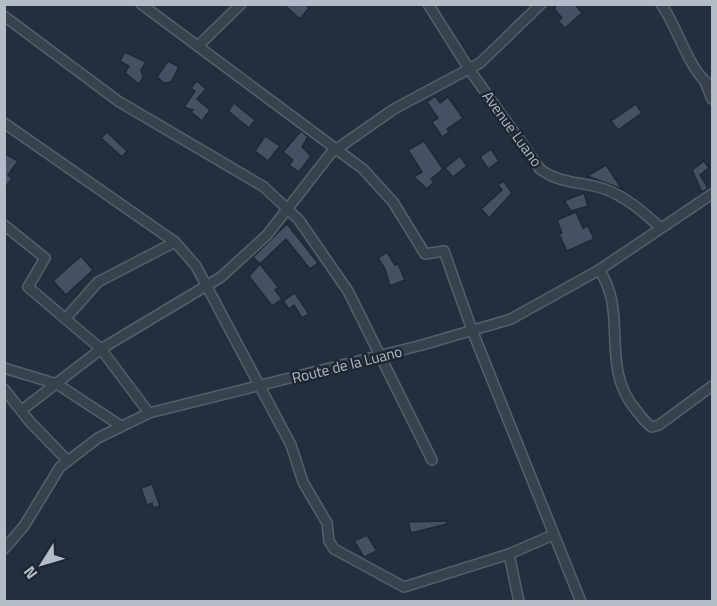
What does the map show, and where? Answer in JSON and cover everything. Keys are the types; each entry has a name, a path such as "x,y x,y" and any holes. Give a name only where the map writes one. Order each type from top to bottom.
{"street":[{"path":"141,4 200,45 337,148 378,183 406,219 424,253 444,251 472,330 582,602"},
{"path":"200,45 241,4"},
{"name":"Avenue Luano","path":"428,4 469,69 540,169 557,180 597,187 617,194 661,228"},
{"path":"22,410 101,350 207,286 254,248 337,148 394,110 486,59 541,4"},
{"path":"661,4 673,21 694,66 709,84 712,99"},
{"path":"4,16 89,82 141,116 264,187 286,207 312,238 348,291 432,460"},
{"path":"4,123 174,242 196,266 291,445 303,482 322,510 327,523 328,541 334,549 404,586 509,554 553,535"},
{"name":"Route de la Luano","path":"4,549 39,504 57,470 98,438 121,426 149,413 380,356 523,314 599,270 712,194"},
{"path":"4,225 45,258 28,287 101,350 149,413"},
{"path":"66,318 98,282 174,242"},
{"path":"599,270 608,283 613,314 616,368 620,385 631,404 647,423 652,427 659,425 712,386"},
{"path":"4,368 57,384 121,426"},
{"path":"4,389 30,422 68,461"},
{"path":"509,554 519,602"}],"building":[{"path":"283,4 305,4 309,8 300,19"},
{"path":"556,4 575,4 582,13 565,28 558,21 562,18 555,10"},
{"path":"125,52 146,62 141,70 143,78 139,84 125,73 129,66 120,61"},
{"path":"168,61 179,67 171,82 164,83 157,77"},
{"path":"197,81 206,89 197,99 210,110 202,121 191,112 193,110 184,107 195,91 191,88"},
{"path":"435,96 440,103 448,97 463,118 447,129 449,132 442,137 432,122 438,118 427,102"},
{"path":"234,103 255,120 249,128 228,111"},
{"path":"636,104 642,113 618,130 611,121"},
{"path":"301,131 308,137 302,147 311,156 299,172 289,165 293,160 283,152"},
{"path":"107,132 127,151 122,157 101,138"},
{"path":"265,136 280,146 268,161 255,151"},
{"path":"424,141 443,169 431,179 434,182 427,189 414,177 422,172 408,150"},
{"path":"491,149 499,161 488,169 480,157"},
{"path":"4,153 18,161 8,175 12,179 4,188"},
{"path":"460,156 467,166 453,177 445,168"},
{"path":"704,161 709,168 700,175 708,188 702,192 692,170"},
{"path":"606,165 622,189 587,176"},
{"path":"503,181 512,193 489,218 481,209 502,190 498,185"},
{"path":"584,193 588,206 571,211 564,201"},
{"path":"576,212 583,228 588,226 594,239 567,251 559,234 562,233 557,220"},
{"path":"287,224 318,263 310,269 286,239 260,264 253,257"},
{"path":"387,252 395,265 398,264 405,280 390,286 385,269 378,258"},
{"path":"81,256 93,270 66,295 53,281"},
{"path":"260,264 276,284 278,288 275,290 282,299 272,306 249,276"},
{"path":"295,293 309,314 302,318 294,305 289,309 283,301"},
{"path":"152,484 160,506 153,508 152,503 147,505 141,488"},
{"path":"447,521 447,524 411,533 408,522"},
{"path":"367,535 377,551 364,557 354,541"}]}
